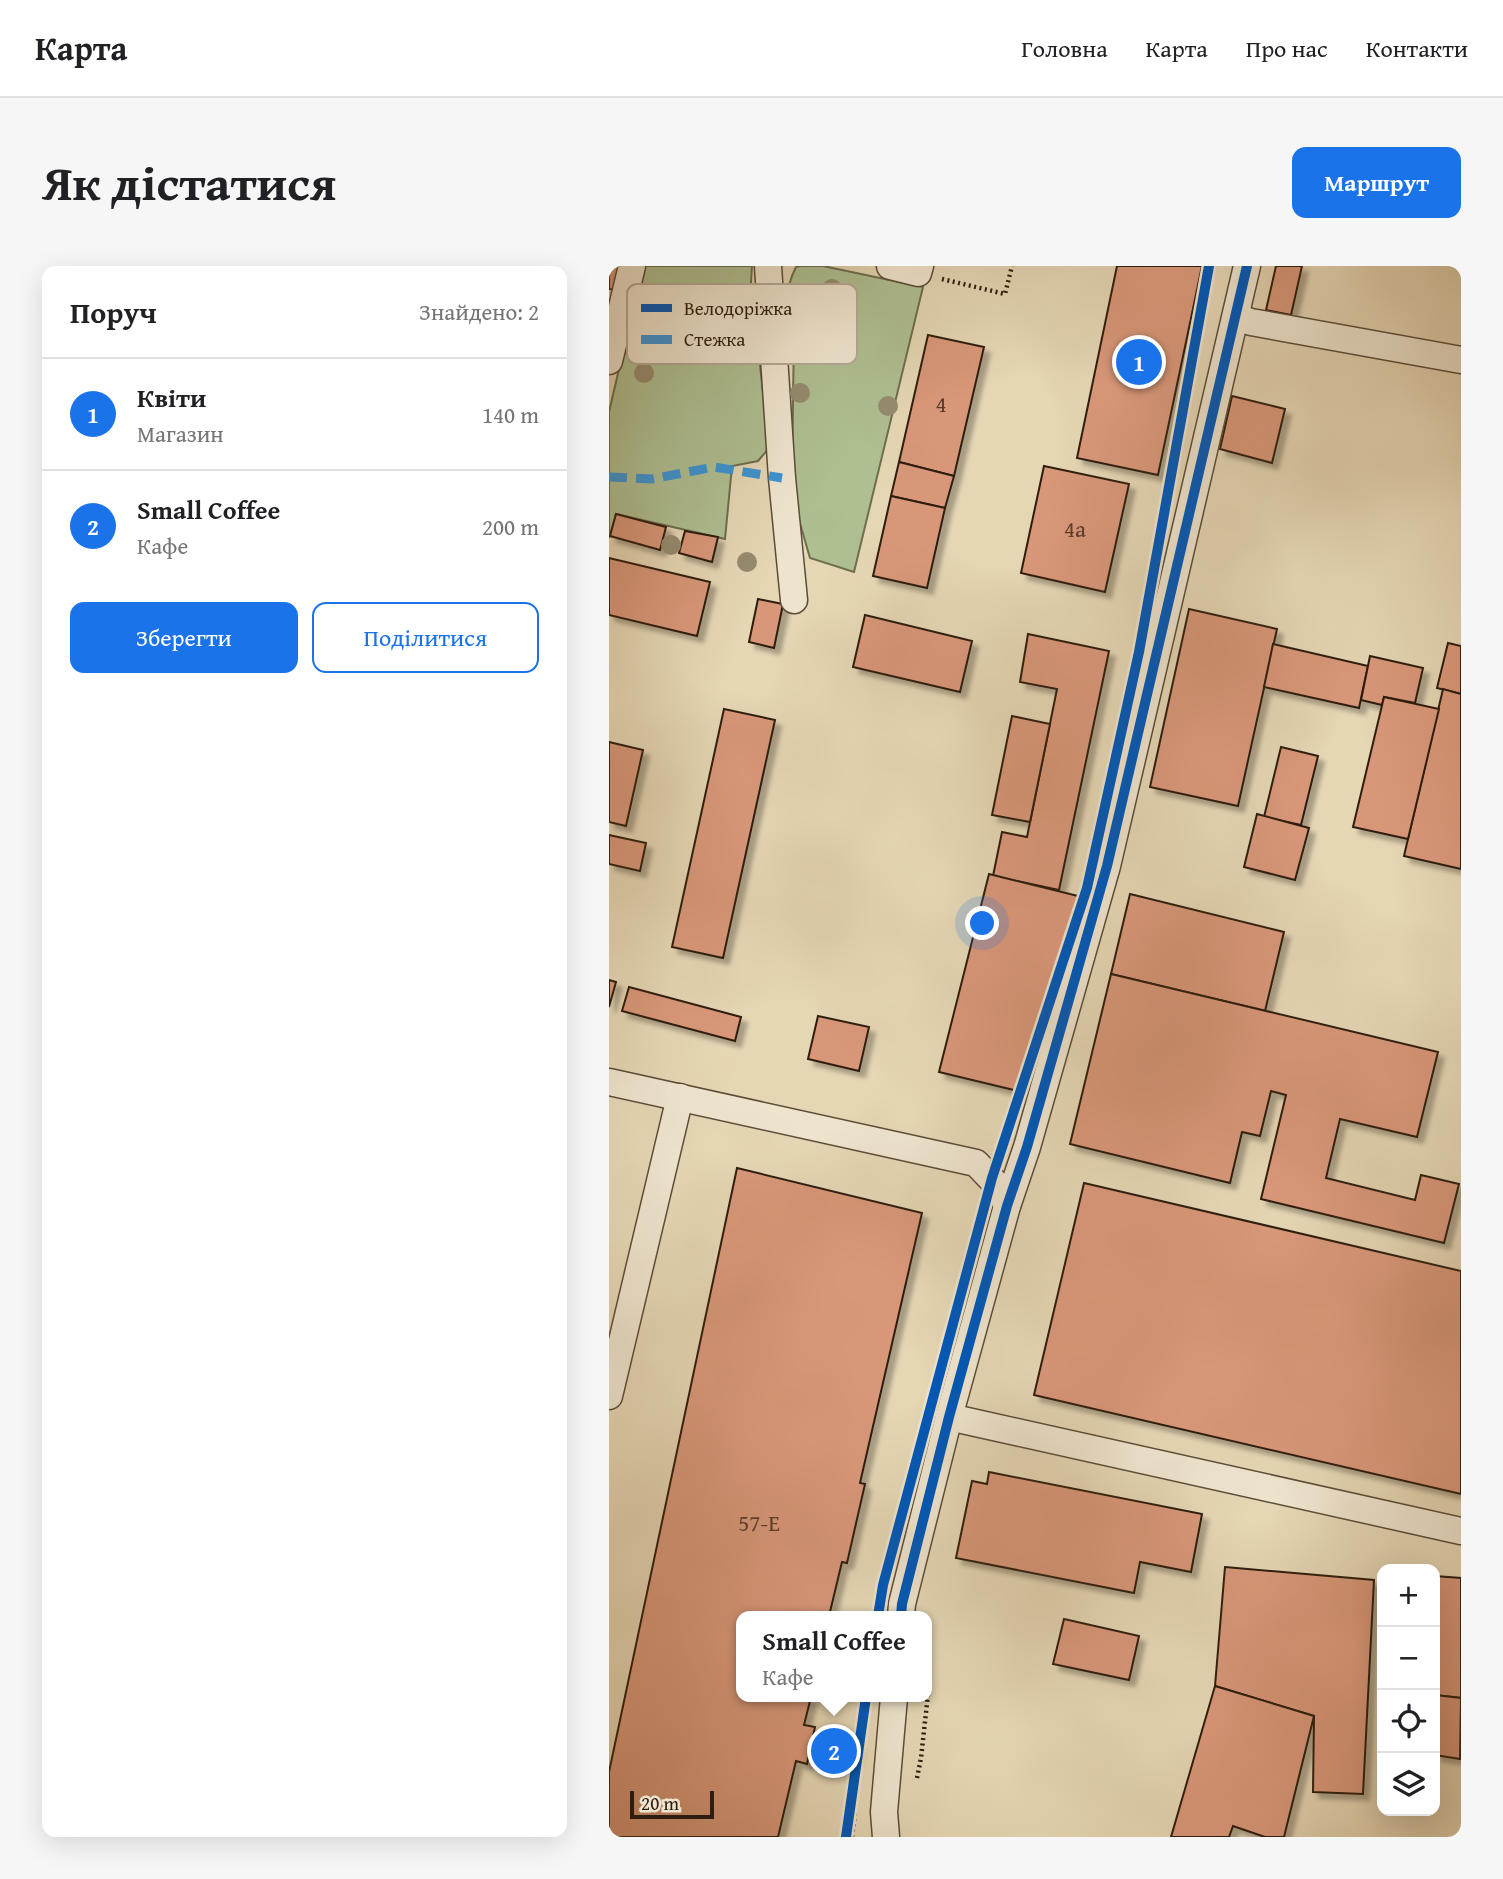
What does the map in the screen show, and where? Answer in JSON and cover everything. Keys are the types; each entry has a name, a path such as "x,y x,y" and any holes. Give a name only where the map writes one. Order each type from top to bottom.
{"street":[{"path":"628,284 632,266"},
{"path":"768,266 769,284"},
{"path":"890,266 919,270"},
{"path":"901,1611 949,1417 1007,1206 1027,1147 1107,866 1247,266"},
{"path":"609,361 627,287"},
{"path":"1236,317 1461,360"},
{"path":"774,364 794,600"},
{"path":"609,1082 977,1163 998,1163 1027,1147"},
{"path":"609,1396 681,1097"},
{"path":"977,1163 998,1186 1007,1206"},
{"path":"949,1417 1461,1531"},
{"path":"886,1837 884,1812 894,1702"}],"path":[{"path":"919,270 1005,294 1012,266"},
{"path":"916,1780 927,1702"},
{"path":"846,1837 851,1799"}],"green space":[{"path":"643,266 752,266 751,284 639,284"},
{"path":"823,266 923,287 854,572 810,558 795,506 792,480 794,364 857,364 857,284 790,284 796,267"},
{"path":"627,335 627,364 760,364 769,448 758,461 732,466 725,539 616,514 609,538 609,412"}],"building":[{"path":"609,266 621,266 616,290 609,289"},
{"path":"1117,266 1202,266 1158,475 1077,458"},
{"path":"1276,266 1302,266 1291,315 1266,310"},
{"path":"928,335 984,347 954,476 899,462"},
{"path":"1232,396 1285,409 1272,463 1220,449"},
{"path":"899,462 954,476 945,508 891,496"},
{"path":"1044,466 1129,484 1105,592 1021,573"},
{"path":"891,496 945,508 927,588 873,576"},
{"path":"616,514 666,527 660,550 610,536"},
{"path":"685,531 718,537 712,562 679,553"},
{"path":"609,558 710,582 697,636 609,615"},
{"path":"758,599 783,604 774,648 749,642"},
{"path":"1189,609 1277,629 1238,806 1150,787"},
{"path":"865,615 972,641 960,692 853,667"},
{"path":"1028,634 1109,651 1059,890 993,876 1002,832 1027,837 1057,689 1020,682"},
{"path":"1448,643 1461,646 1461,694 1437,688"},
{"path":"1273,644 1368,666 1359,708 1264,687"},
{"path":"1370,656 1423,668 1415,703 1384,697 1382,705 1361,700"},
{"path":"1443,689 1461,694 1461,869 1404,856"},
{"path":"1384,697 1439,709 1408,839 1353,827"},
{"path":"724,709 775,720 723,958 672,947"},
{"path":"1012,716 1050,724 1030,822 992,815"},
{"path":"609,742 643,750 626,826 609,822"},
{"path":"1281,747 1318,756 1301,825 1264,817"},
{"path":"1257,814 1309,828 1295,880 1244,867"},
{"path":"609,835 646,843 640,871 609,864"},
{"path":"989,874 1078,896 1018,1091 939,1072"},
{"path":"1130,894 1284,932 1265,1011 1111,974"},
{"path":"1111,974 1438,1052 1417,1137 1340,1119 1326,1178 1415,1200 1421,1175 1459,1184 1444,1243 1261,1199 1286,1095 1271,1091 1260,1136 1242,1132 1230,1183 1070,1144"},
{"path":"609,980 616,982 609,1007"},
{"path":"629,987 741,1017 735,1041 622,1011"},
{"path":"818,1016 869,1027 859,1071 808,1059"},
{"path":"737,1168 922,1213 860,1483 865,1484 847,1563 842,1562 830,1611 736,1611 736,1702 810,1702 804,1725 815,1727 807,1764 796,1761 778,1837 609,1837 609,1772"},
{"path":"1084,1183 1461,1271 1461,1494 1034,1395"},
{"path":"989,1472 1202,1514 1191,1572 1140,1562 1134,1593 956,1558 972,1481 987,1484"},
{"path":"1225,1567 1374,1580 1363,1794 1313,1792 1314,1716 1215,1686"},
{"path":"1440,1576 1461,1578 1461,1698 1440,1696"},
{"path":"1064,1619 1139,1636 1129,1680 1053,1664"},
{"path":"1215,1686 1314,1716 1284,1837 1265,1837 1233,1826 1229,1837 1171,1837"},
{"path":"1440,1696 1461,1698 1460,1759 1440,1756"}],"marked path":[{"path":"609,477 652,479 714,467 782,478"}],"cycle path":[{"path":"879,1611 883,1585 992,1178 1087,888 1139,652 1209,266"},
{"path":"901,1611 949,1417 1007,1206 1027,1147 1107,866 1247,266"},
{"path":"846,1837 865,1702"}],"place":[{"name":"Квіти","path":"1139,362"},
{"name":"Small Coffee","path":"834,1751"}]}
